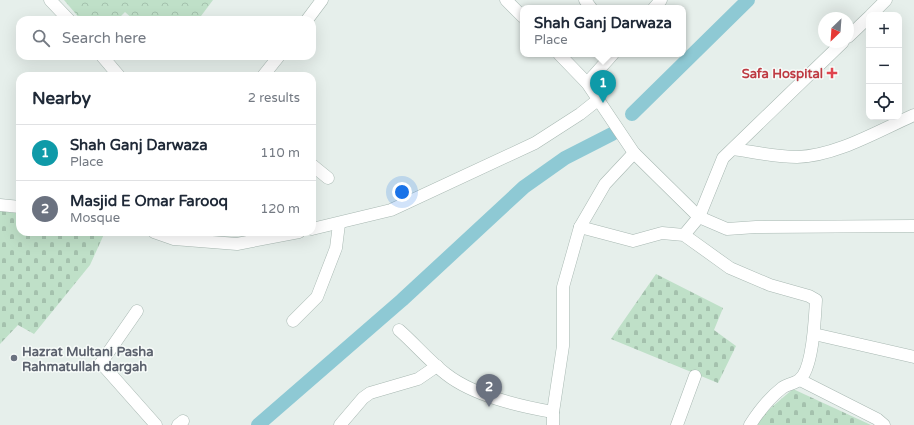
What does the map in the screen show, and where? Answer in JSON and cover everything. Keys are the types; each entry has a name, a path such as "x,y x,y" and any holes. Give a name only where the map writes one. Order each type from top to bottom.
{"street":[{"path":"50,0 65,16"},
{"path":"310,16 322,0"},
{"path":"506,0 520,14"},
{"path":"874,12 886,0"},
{"path":"854,31 866,20"},
{"path":"684,235 699,217 723,158 837,48"},
{"path":"562,57 587,83 634,153 699,217 726,229 756,227 914,226"},
{"path":"587,83 610,57"},
{"path":"105,60 116,72"},
{"path":"266,72 276,60"},
{"path":"316,228 339,224 391,210 535,143 580,114 599,99"},
{"path":"733,149 796,157 817,155 834,150 914,115"},
{"path":"553,425 553,412 563,346 563,287 580,227 605,184 634,153"},
{"path":"316,168 328,178"},
{"path":"0,205 16,207"},
{"path":"293,321 317,297 336,248 339,224"},
{"path":"580,227 634,241 662,233 684,235 730,268 770,285 809,296 816,300 814,334 808,364 800,380 783,387 761,408 750,425"},
{"path":"165,236 174,239 237,244 279,236"},
{"path":"248,236 253,241"},
{"path":"137,311 100,363 156,425"},
{"path":"399,330 446,374 473,389 522,407 553,412"},
{"path":"814,334 914,357"},
{"path":"340,425 363,398 370,393 418,379 437,366"},
{"path":"677,425 695,376"},
{"path":"800,380 877,419 884,425"}],"green space":[{"path":"64,0 213,0 201,16 130,16 125,12 121,16 78,16"},
{"path":"0,210 16,212 16,236 103,236 90,265 34,334 18,325 0,344"},
{"path":"656,274 723,308 714,330 736,346 718,383 611,339"},
{"path":"793,389 871,425 757,425 766,412"}],"waterway":[{"path":"632,114 748,0"},
{"path":"258,425 402,300 524,187 565,158 612,134"}],"place":[{"name":"Safa Hospital","path":"832,73"},
{"name":"Shah Ganj Darwaza","path":"603,103"},
{"name":"Hazrat Multani Pasha Rahmatullah dargah","path":"14,358"},
{"name":"Masjid E Omar Farooq","path":"489,407"}]}
